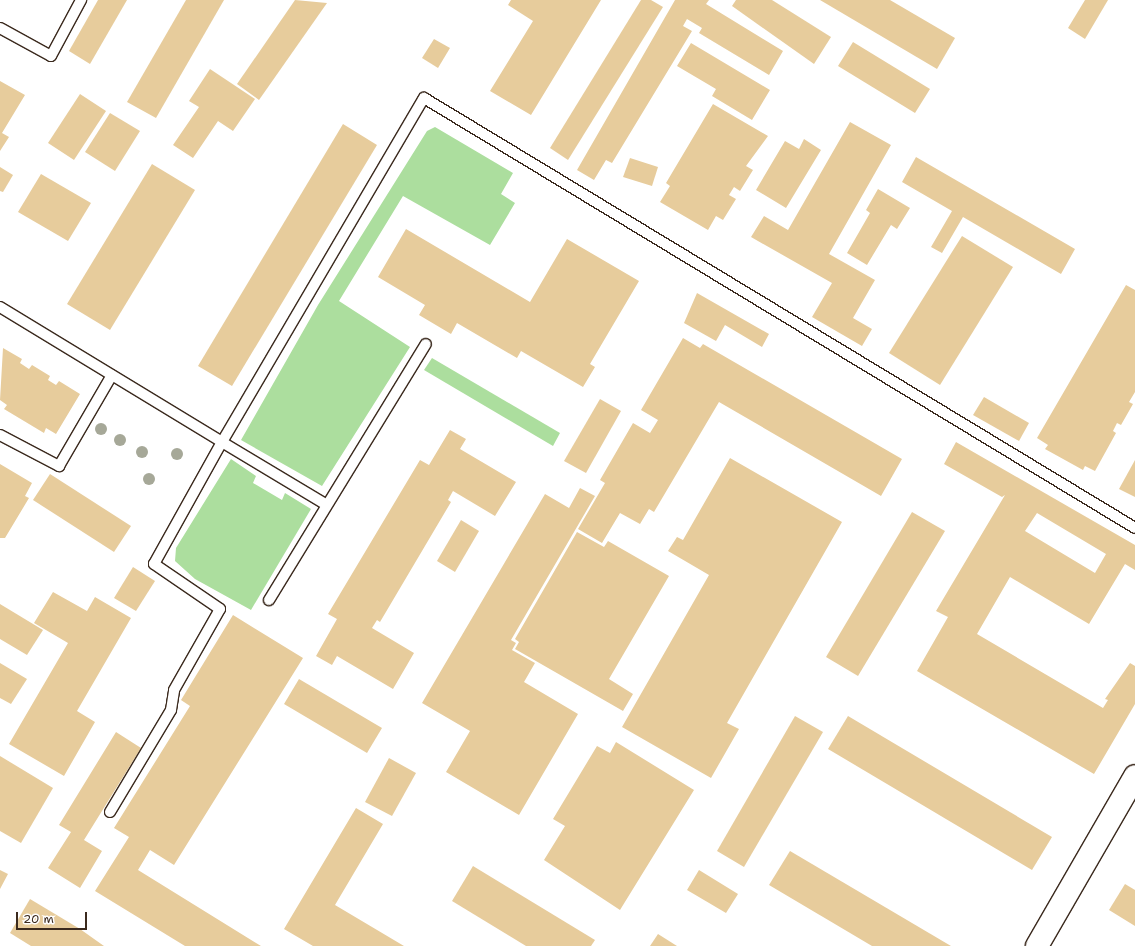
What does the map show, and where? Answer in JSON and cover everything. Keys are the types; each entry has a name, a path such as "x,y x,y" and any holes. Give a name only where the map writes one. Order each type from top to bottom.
{"street":[{"path":"1037,946 1135,776"}],"lane":[{"path":"0,28 51,56 81,0"},
{"path":"110,812 171,710 174,690 220,609 154,564 222,442 424,98 1135,528"},
{"path":"0,307 327,505"},
{"path":"269,600 426,344"},
{"path":"0,435 59,466 112,375"}],"green space":[{"path":"435,127 513,173 501,194 515,203 490,245 403,196 339,301 410,347 322,486 241,440 318,305 427,131"},
{"path":"432,358 560,433 553,446 424,370"},
{"path":"231,459 256,476 253,483 282,500 285,493 311,509 251,610 195,579 175,561 176,548"}],"building":[{"path":"98,0 127,0 90,64 69,51"},
{"path":"186,0 224,0 156,118 127,102"},
{"path":"295,0 327,3 259,100 237,84"},
{"path":"511,0 601,0 531,115 490,91 533,21 508,5"},
{"path":"641,0 651,0 663,7 568,160 550,148"},
{"path":"675,0 709,0 706,4 783,51 769,75 699,33 702,28 687,19 683,26 692,31 612,163 606,160 594,180 577,170"},
{"path":"736,0 772,0 831,37 814,64 732,6"},
{"path":"820,0 890,0 955,38 937,69"},
{"path":"1085,0 1108,0 1085,39 1068,28"},
{"path":"434,39 450,48 438,68 422,58"},
{"path":"853,42 930,89 915,113 838,66"},
{"path":"691,43 770,90 752,120 712,96 716,89 677,66"},
{"path":"210,69 255,99 233,131 218,121 193,158 173,145 199,107 189,101"},
{"path":"0,81 25,95 2,133 9,137 0,151"},
{"path":"80,94 106,111 74,160 48,143"},
{"path":"713,104 768,136 746,166 753,170 740,191 734,187 729,195 736,199 723,220 716,216 708,230 660,202 670,186 666,183"},
{"path":"110,113 140,131 115,171 85,152"},
{"path":"850,122 891,145 829,254 875,280 853,318 872,329 862,346 812,317 832,283 751,237 764,216 788,230"},
{"path":"343,124 377,145 232,386 198,366"},
{"path":"804,139 821,150 786,208 756,190 785,141 799,149"},
{"path":"916,157 1075,249 1061,274 963,217 942,253 931,247 952,211 902,182"},
{"path":"630,158 658,167 652,186 623,177"},
{"path":"152,164 195,190 110,330 67,304"},
{"path":"0,167 13,175 3,192 0,191"},
{"path":"41,174 91,203 68,241 18,212"},
{"path":"878,189 910,208 897,229 891,225 867,265 847,253 870,213 866,210"},
{"path":"406,229 530,302 567,239 639,281 590,364 595,367 583,387 521,351 517,358 457,323 451,334 419,315 425,305 378,277"},
{"path":"962,236 1013,267 940,385 889,353"},
{"path":"1126,285 1135,290 1135,392 1129,402 1133,404 1121,425 1117,423 1113,431 1116,433 1095,471 1085,466 1083,470 1045,449 1048,445 1037,438"},
{"path":"697,293 769,334 762,347 725,325 716,341 684,323"},
{"path":"683,338 700,348 703,344 902,459 881,496 719,402 654,512 649,509 640,524 620,513 602,543 578,529 605,483 600,480 633,423 650,433 658,420 641,410"},
{"path":"3,348 22,359 20,363 29,369 32,365 50,376 48,380 56,385 59,381 80,394 56,434 46,428 44,433 4,409 7,405 0,400"},
{"path":"984,397 1029,423 1019,441 973,415"},
{"path":"600,399 621,411 586,473 564,461"},
{"path":"450,430 466,439 460,449 516,482 495,516 453,491 448,500 451,502 380,622 377,620 372,628 414,653 393,689 337,656 332,665 316,656 337,619 328,614 420,460 429,465"},
{"path":"956,442 1135,545 1135,570 1125,564 1089,624 1010,577 977,634 1103,708 1108,700 1105,699 1130,663 1135,666 1135,704 1094,774 917,671 948,617 936,611 1005,495 1002,497 944,464","holes":["1037,513 1106,554 1095,573 1025,531"]},
{"path":"730,458 842,522 727,723 739,729 711,778 622,727 709,575 668,551 677,537 683,540"},
{"path":"1135,460 1135,497 1119,489"},
{"path":"0,464 32,483 25,496 29,498 5,538 0,538"},
{"path":"50,474 131,526 114,552 33,500"},
{"path":"580,488 595,496 511,640 516,643 512,650 535,663 524,682 578,714 519,815 446,772 470,731 422,703 545,494 569,508"},
{"path":"912,512 945,531 858,676 826,657"},
{"path":"461,520 479,531 455,572 437,561"},
{"path":"577,532 604,547 608,541 669,576 609,679 633,694 623,711 515,649 519,642 515,639"},
{"path":"133,567 155,581 136,611 114,598"},
{"path":"53,592 87,611 95,597 131,618 77,711 95,722 64,776 9,744 68,643 34,623"},
{"path":"0,604 43,630 27,655 0,639"},
{"path":"233,615 303,658 174,865 150,850 138,870 261,946 185,946 95,891 129,837 114,828 190,706 181,700"},
{"path":"0,663 27,679 11,704 0,698"},
{"path":"299,679 382,728 367,753 284,704"},
{"path":"795,716 823,732 744,867 717,851"},
{"path":"848,716 1052,837 1032,870 828,749"},
{"path":"116,732 141,748 84,840 102,851 80,888 48,868 71,832 59,825"},
{"path":"616,742 694,790 620,910 544,860 565,826 553,819 597,746 610,753"},
{"path":"0,756 53,788 21,843 0,831"},
{"path":"389,758 416,773 392,816 365,802"},
{"path":"356,808 383,824 335,905 404,946 313,946 284,929"},
{"path":"790,851 951,946 872,946 769,885"},
{"path":"473,866 595,940 591,946 526,946 452,901"},
{"path":"0,870 8,874 0,889"},
{"path":"699,870 738,894 726,913 687,890"},
{"path":"1125,884 1135,890 1135,926 1109,910"},
{"path":"30,899 80,929 104,946 31,946 10,933"},
{"path":"658,934 677,946 650,946"}]}
